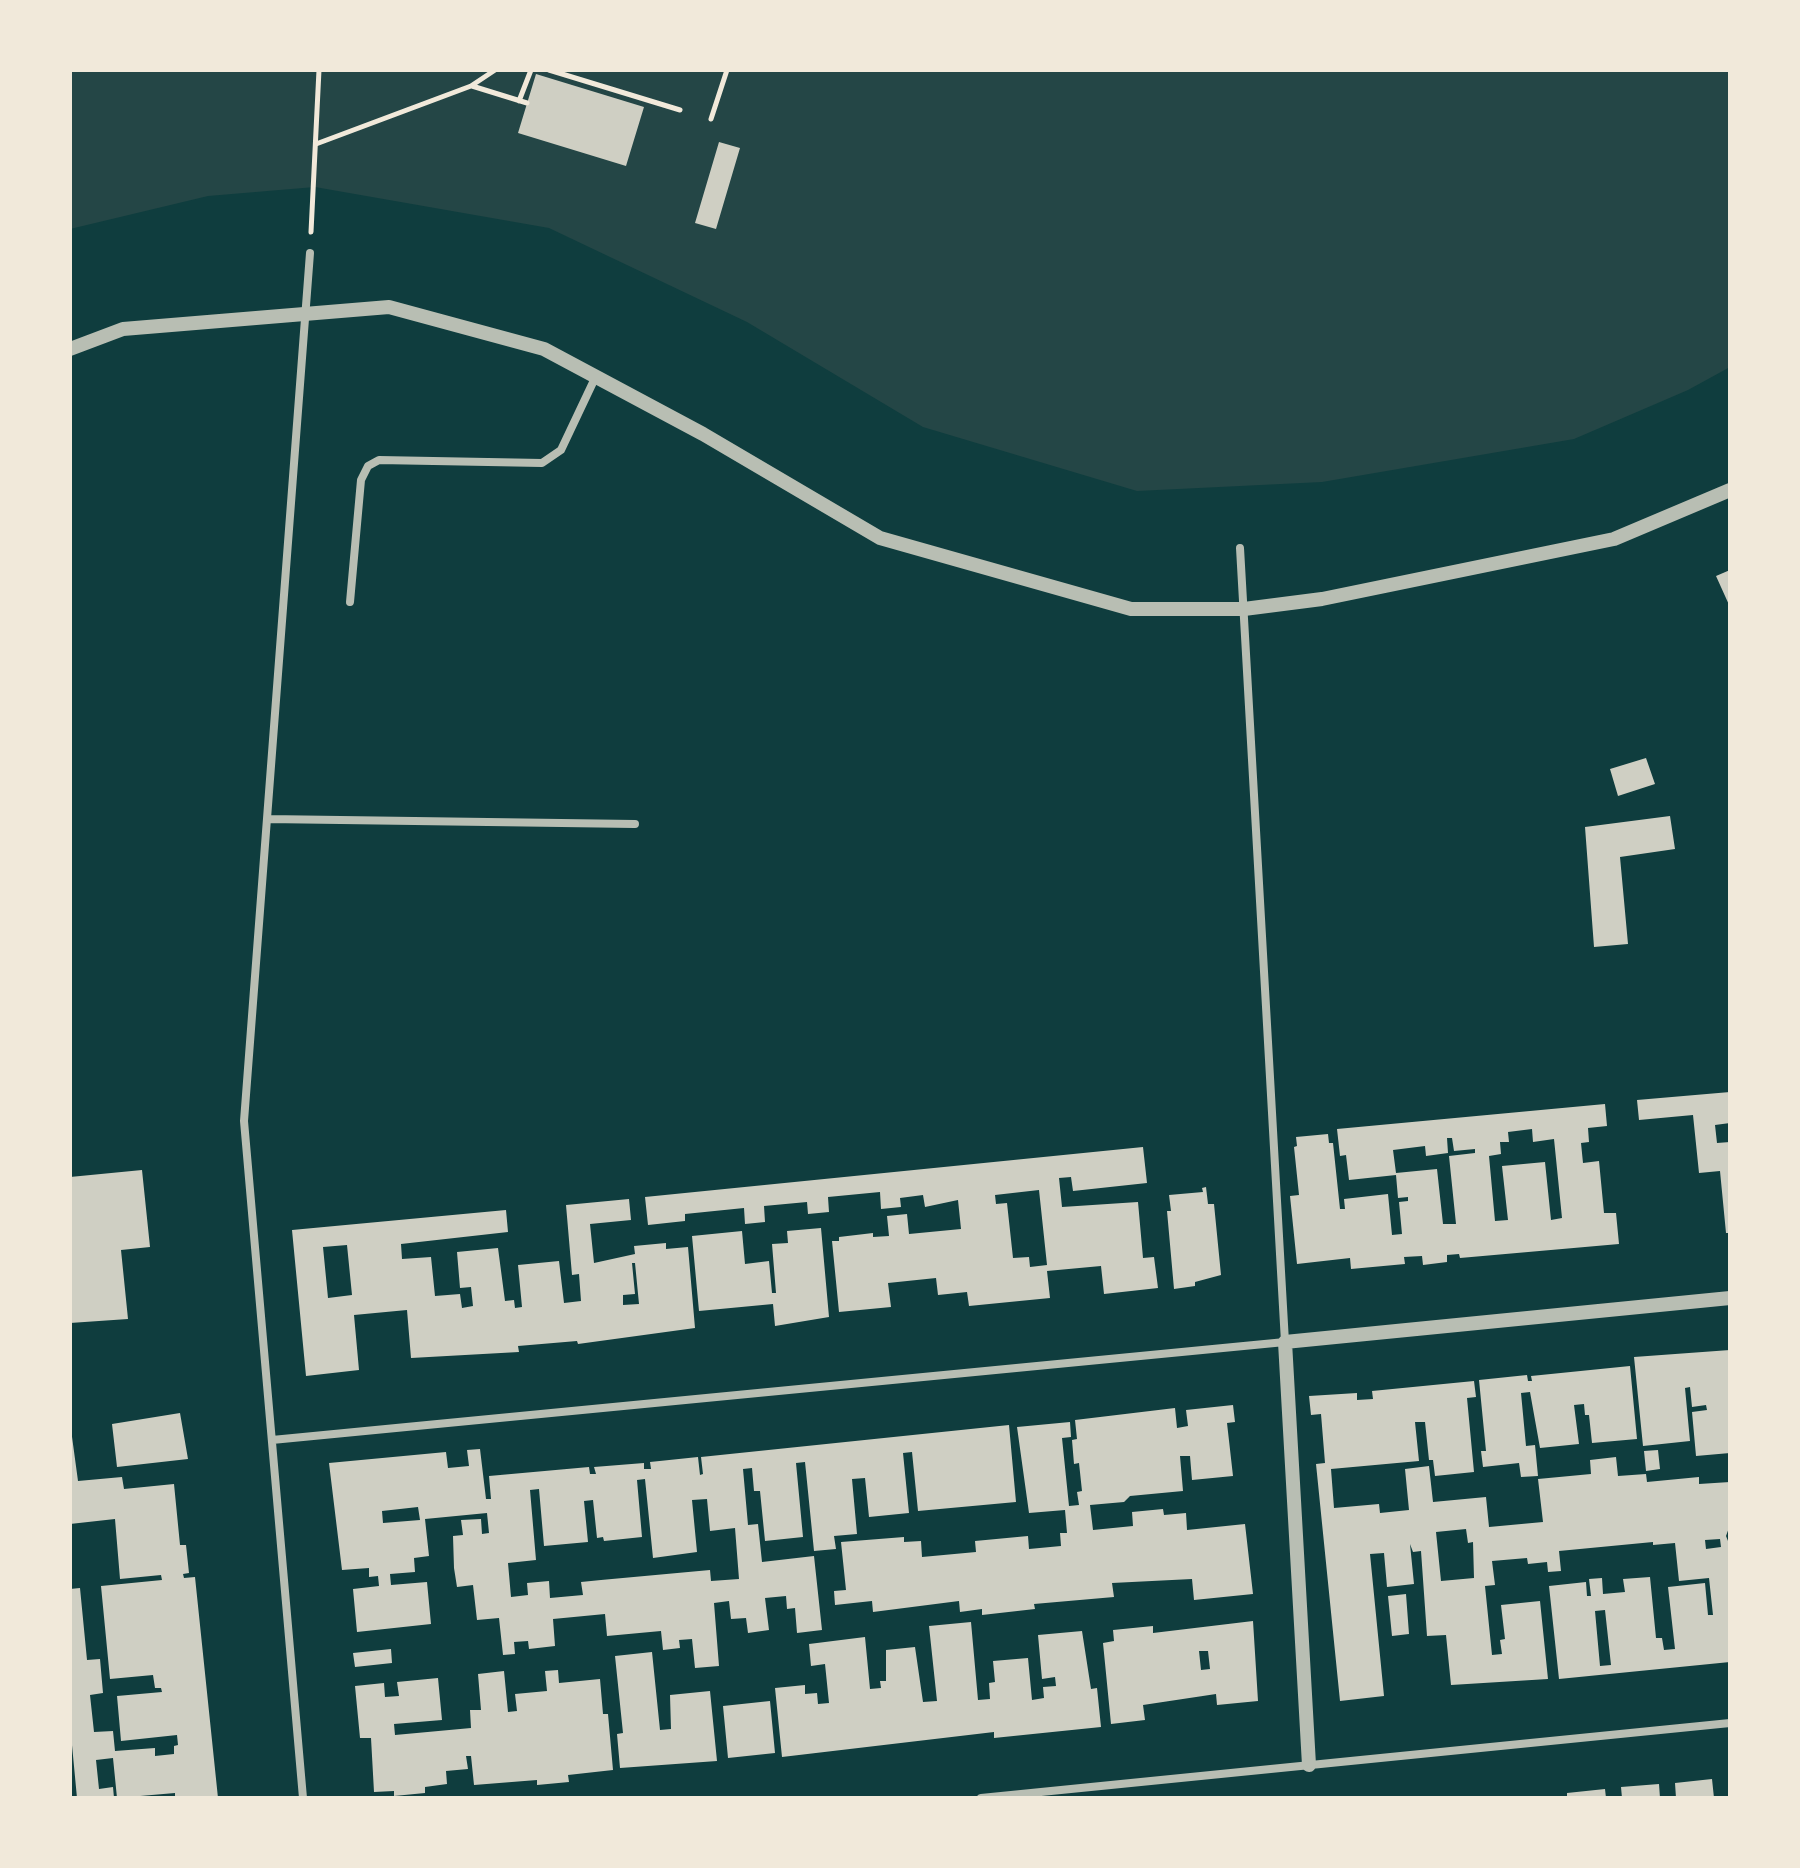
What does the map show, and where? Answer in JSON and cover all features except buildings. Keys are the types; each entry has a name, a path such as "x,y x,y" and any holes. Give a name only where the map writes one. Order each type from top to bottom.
{"street":[{"path":"303,1798 244,1121 310,253"},
{"path":"70,349 123,329 389,307 544,349 703,434 880,538 1131,609 1244,609 1322,599 1614,539 1730,490"},
{"path":"350,602 361,480 368,466 379,460 542,463 561,450 596,376"},
{"path":"1240,548 1309,1765"},
{"path":"267,819 635,824"},
{"path":"272,1440 1730,1298"},
{"path":"981,1798 1730,1723"}],"path":[{"path":"310,253 319,70"},
{"path":"316,144 471,86 495,70"},
{"path":"519,101 531,70"},
{"path":"549,70 680,110"},
{"path":"711,119 727,70"},
{"path":"471,86 527,103"}],"shaded area":[{"path":"70,70 1730,70 1730,367 1688,390 1574,439 1322,482 1137,491 923,427 747,322 549,228 315,187 208,196 70,229"}]}
